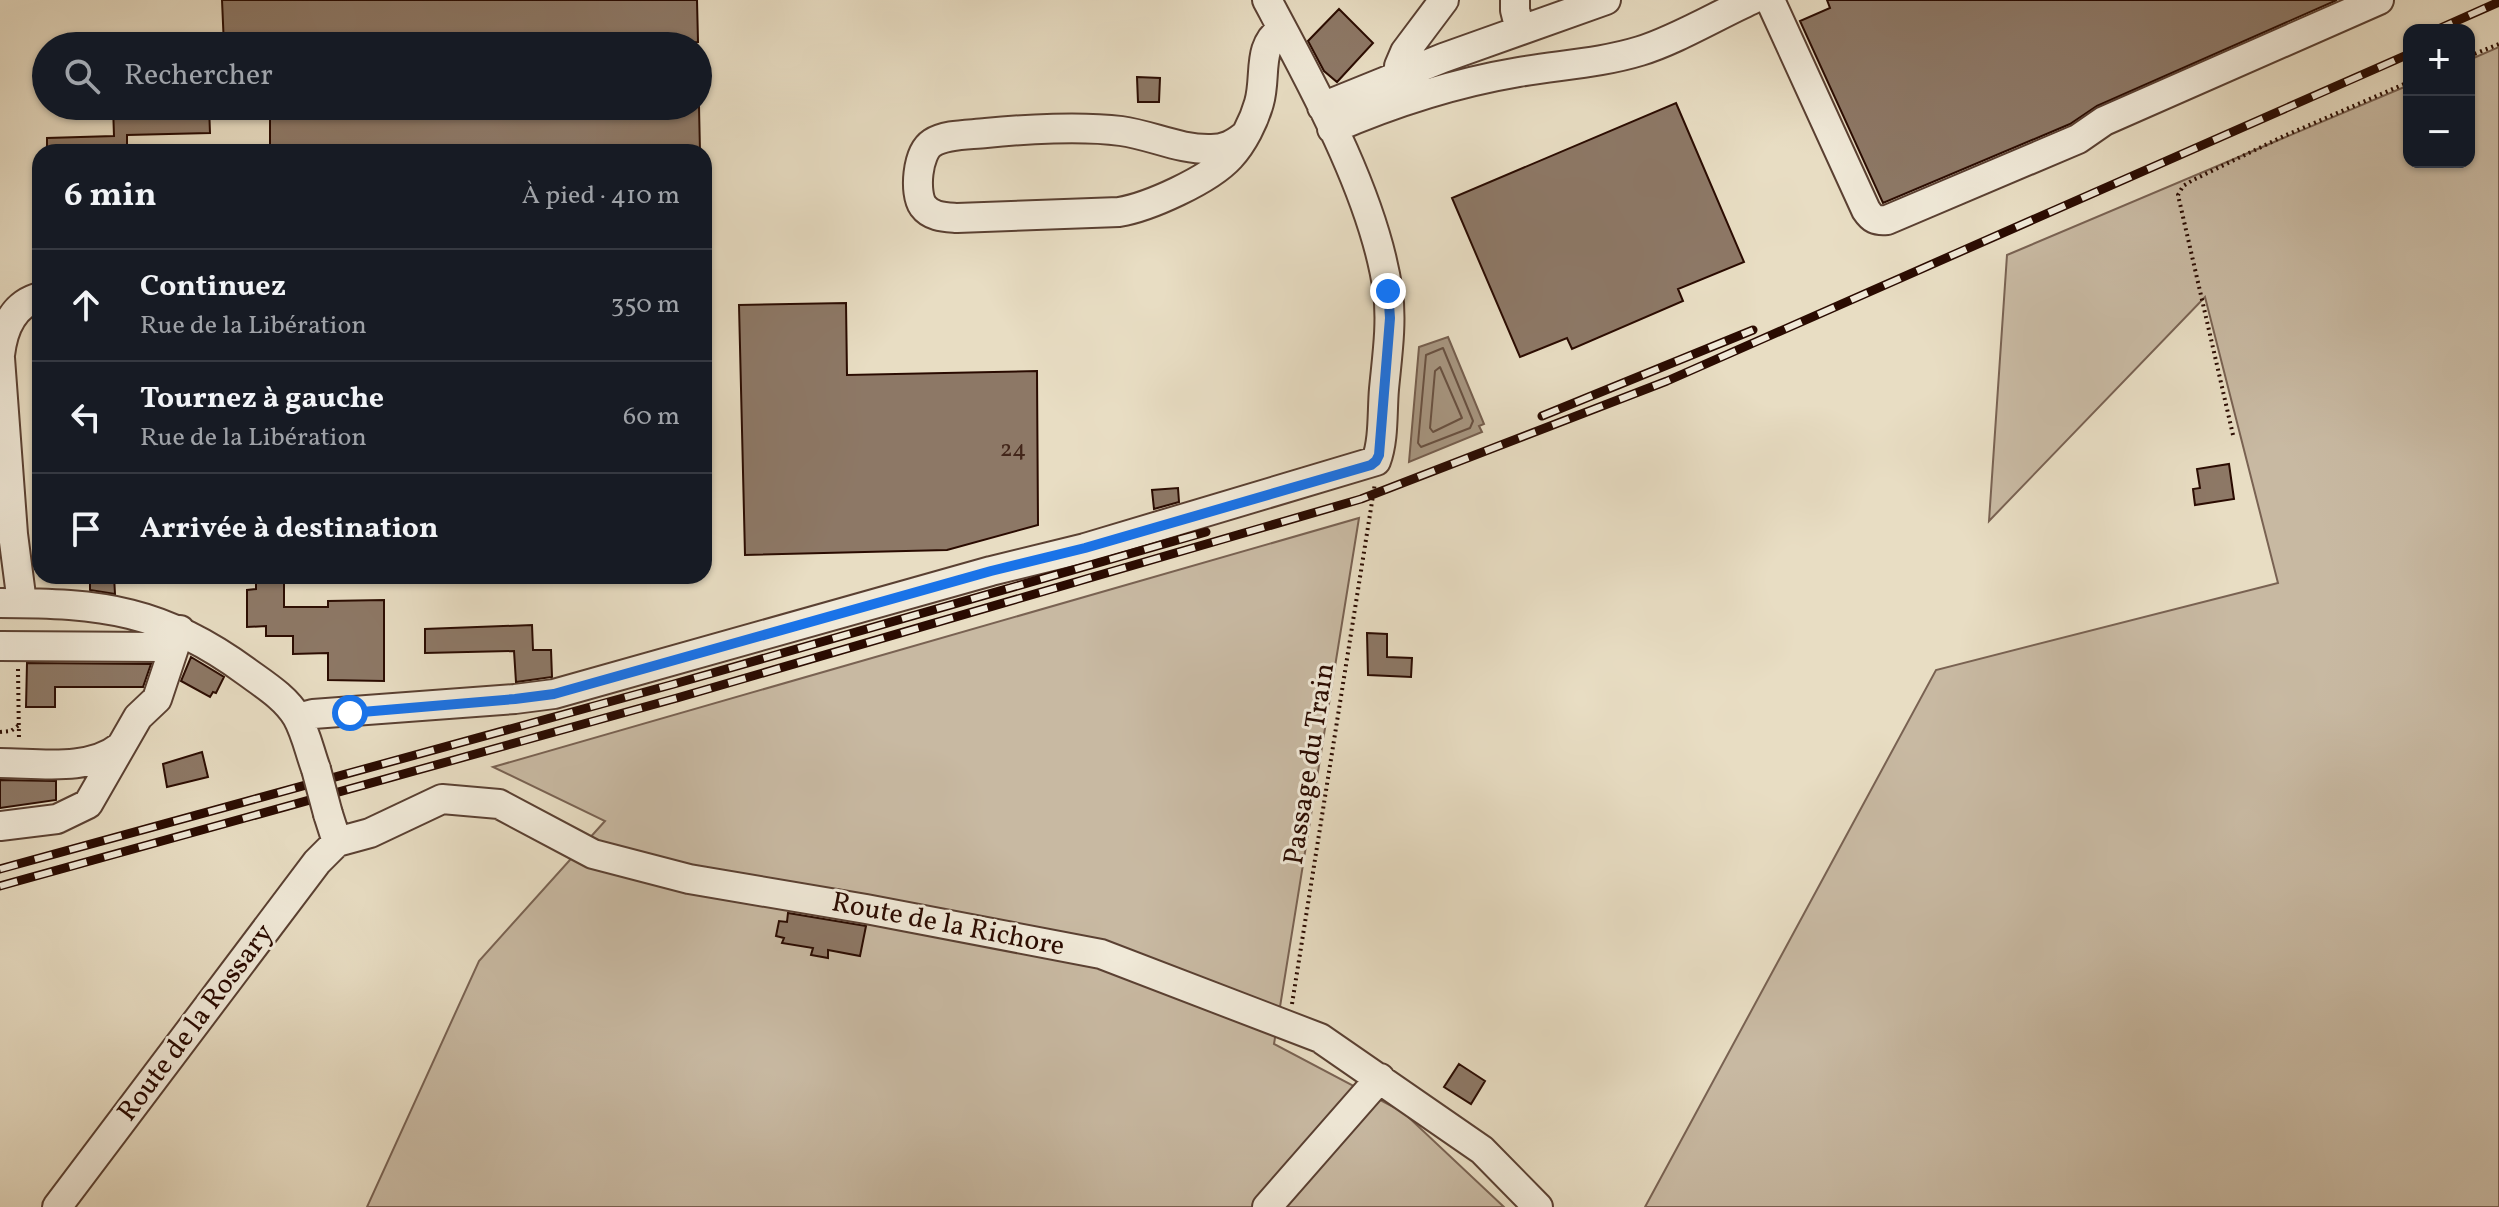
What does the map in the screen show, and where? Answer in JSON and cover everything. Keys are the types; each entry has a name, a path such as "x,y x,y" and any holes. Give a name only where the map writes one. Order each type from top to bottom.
{"street":[{"path":"298,718 313,714 554,694 976,575 1085,548 1371,465 1376,461 1380,443 1390,318 1388,291 1367,211 1327,118 1267,0"},
{"path":"1403,87 1399,66 1405,52 1444,0"},
{"path":"1515,0 1520,30"},
{"path":"1327,118 1403,87 1520,30 1606,0"},
{"path":"1403,87 1642,51 1751,0"},
{"path":"1770,0 1866,210 1871,218 1879,221 2078,139 2104,121 2379,0"},
{"path":"1244,136 1231,146 1212,150 1122,131 993,132 955,136 932,143 922,154 919,196 924,207 937,216 957,218 1119,212 1140,208 1229,158 1244,136 1259,104 1268,41 1282,29"},
{"path":"32,301 21,306 8,322 0,356 13,534 11,603 47,602 129,613 178,635 203,642 263,684 283,700 298,718 337,842"},
{"path":"9,646 160,647 178,635"},
{"path":"0,826 57,819 88,804 138,717 157,699 178,635"},
{"path":"10,763 85,762 110,755 120,747"},
{"name":"Route de la Richore","path":"337,842 370,833 442,799 499,804 593,854 689,879 1101,954 1320,1038 1482,1150 1538,1207"},
{"name":"Route de la Rossary","path":"57,1207 317,862 337,842"},
{"path":"1267,1207 1380,1078"}],"path":[{"path":"2475,54 2499,44"},
{"path":"2233,435 2178,195 2183,186 2206,173 2403,85"},
{"name":"Passage du Train","path":"1288,1026 1371,508"},
{"path":"9,646 19,725 10,763"},
{"path":"0,732 11,731 19,725"}],"shaded area":[{"path":"2499,47 2499,1207 1645,1207 1936,670 2278,583 2205,297 1989,521 2007,255 2403,88 2403,168 2475,168 2475,57"},
{"path":"1359,518 1274,1044 1403,1112 1504,1207 367,1207 479,961 605,821 493,767"}],"water":[{"path":"1448,337 1484,424 1479,426 1482,432 1409,462 1419,347"}],"building":[{"path":"222,0 697,0 698,32 223,32"},
{"path":"1827,0 2337,0 2097,106 2070,124 1883,203 1800,21 1830,8"},
{"path":"1339,9 1373,43 1337,82 1324,71 1308,41"},
{"path":"1137,77 1160,78 1159,102 1138,102"},
{"path":"1676,103 1744,262 1678,289 1683,301 1572,349 1567,338 1520,357 1452,198"},
{"path":"113,120 210,120 210,133 127,135 127,144 47,144 47,138 114,136"},
{"path":"270,120 699,120 700,144 270,144"},
{"path":"846,303 847,375 1037,371 1038,525 947,550 745,555 739,305"},
{"path":"2229,464 2234,499 2195,505 2193,489 2200,488 2197,469"},
{"path":"1178,488 1179,502 1154,509 1152,490"},
{"path":"90,584 114,584 115,594 90,590"},
{"path":"256,584 284,584 284,607 328,607 328,601 384,600 384,681 328,680 328,653 293,654 293,636 266,636 266,626 247,627 247,590 256,589"},
{"path":"532,625 533,650 551,650 552,677 516,682 514,651 425,653 425,629"},
{"path":"1367,633 1387,634 1387,657 1412,658 1411,677 1368,675"},
{"path":"191,657 224,677 216,693 213,692 210,697 181,681"},
{"path":"27,663 151,664 143,687 55,687 55,707 26,707"},
{"path":"202,752 208,777 167,787 163,764"},
{"path":"0,780 56,781 56,800 0,808"},
{"path":"788,913 866,926 860,956 828,950 828,958 811,955 813,948 782,943 784,938 776,936 779,921 787,922"},
{"path":"1459,1064 1485,1081 1471,1104 1444,1087"}],"railway":[{"path":"2450,24 2499,2"},
{"path":"0,886 677,698 1361,499 1667,381 2403,57"},
{"path":"1542,416 1753,330"},
{"path":"0,869 674,684 1206,532"}],"route":[{"path":"350,713 554,694 991,571 1085,548 1371,465 1379,455 1390,318 1388,291"}]}
